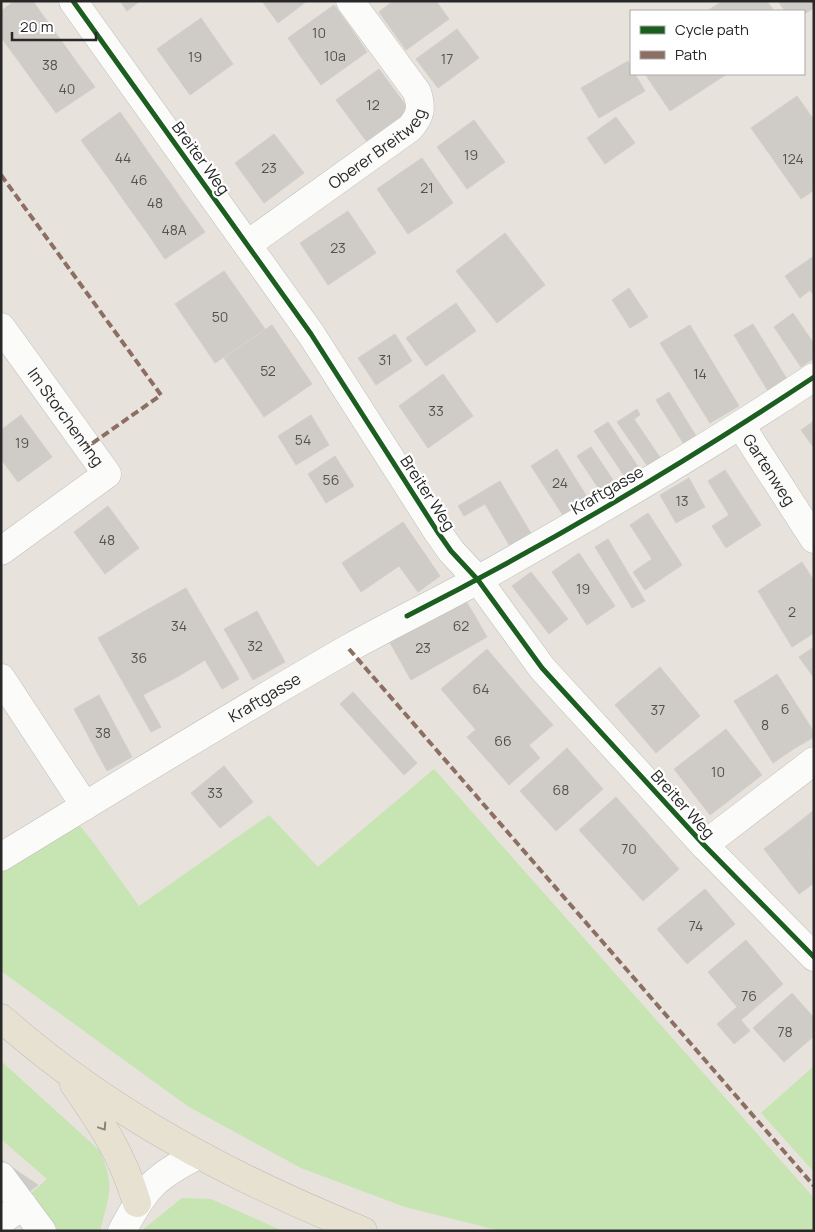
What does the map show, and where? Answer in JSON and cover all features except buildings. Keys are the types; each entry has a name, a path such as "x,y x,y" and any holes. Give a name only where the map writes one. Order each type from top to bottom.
{"main road":[{"path":"1,1018 66,1072 198,1155 294,1203 363,1231"},
{"path":"66,1072 108,1133 127,1170 137,1203"}],"street":[{"name":"Breiter Weg","path":"73,1 311,334 422,510 451,551 478,580 542,668 704,845 814,958"},
{"name":"Oberer Breitweg","path":"248,244 410,128 418,119 422,107 417,92 350,1"},
{"name":"Im Storchenring","path":"1,327 107,474 1,552"},
{"name":"Kraftgasse","path":"1,857 273,692 408,616 478,580 741,426 814,377"},
{"name":"Gartenweg","path":"741,426 814,539"},
{"path":"1,678 86,806"},
{"path":"704,845 814,762"},
{"path":"122,1231 137,1203 148,1188 161,1176 198,1155"},
{"path":"1,1176 13,1215 42,1231"}],"green space":[{"path":"434,769 814,1198 814,1231 501,1231 405,1207 301,1168 189,1107 1,971 1,857 71,815 139,906 269,815 318,867"},
{"path":"1,1061 99,1150 108,1173 109,1182 108,1199 100,1231 53,1231 27,1197 47,1179 1,1139"},
{"path":"814,1066 814,1172 761,1113"},
{"path":"182,1198 211,1199 283,1231 141,1231"}],"marked path":[{"path":"1,175 161,395 87,447"},
{"path":"349,649 814,1186"}],"cycle path":[{"path":"73,1 311,334 451,551 478,580 542,668 704,845 814,957"},
{"path":"407,616 563,532 665,472 814,377"}]}
